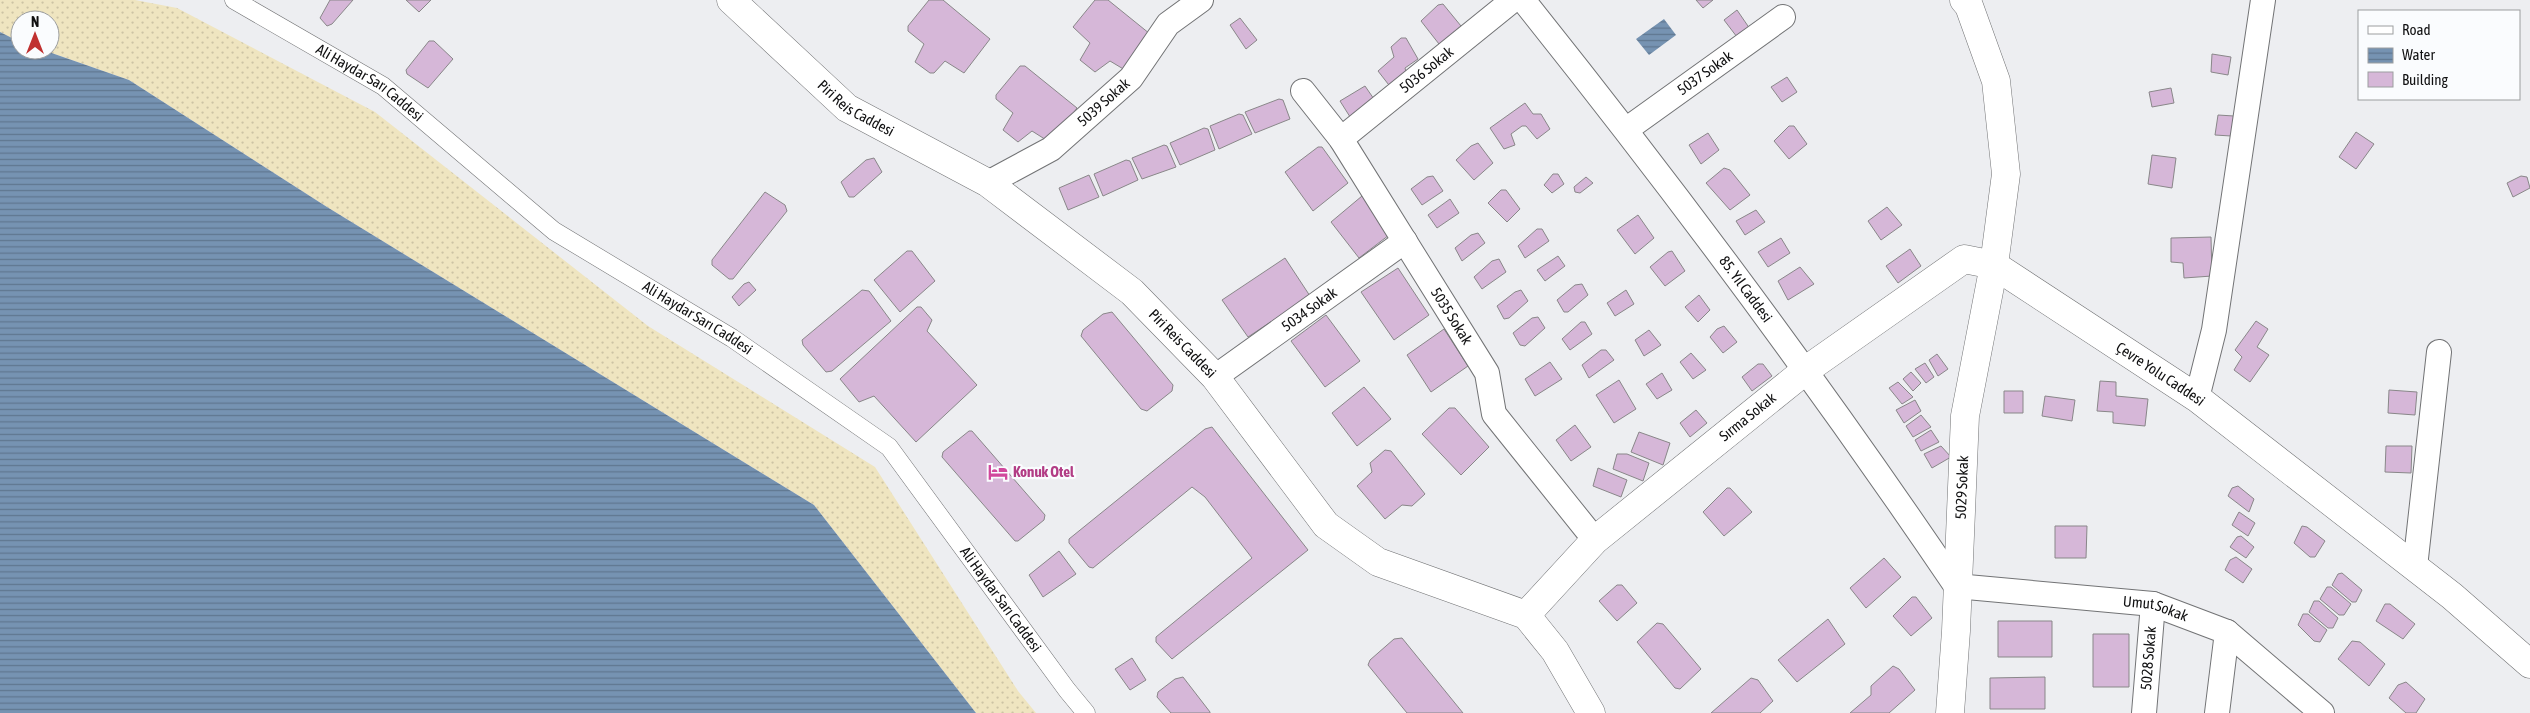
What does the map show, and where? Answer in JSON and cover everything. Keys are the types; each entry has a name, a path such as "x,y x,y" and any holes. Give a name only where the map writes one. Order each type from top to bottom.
{"street":[{"name":"Ali Haydar Sarı Caddesi","path":"234,0 383,86 554,231 732,338 889,447 1067,690 1086,713"},
{"name":"Piri Reis Caddesi","path":"731,0 847,108 988,183 1132,292 1215,377 1326,525 1378,562 1526,615"},
{"name":"5039 Sokak","path":"988,183 1051,149 1131,78 1168,24 1201,0"},
{"name":"5036 Sokak","path":"1341,139 1513,0"},
{"name":"85. Yıl Caddesi","path":"1523,0 1627,129 1806,370 1956,586"},
{"path":"1964,0 1969,6 1996,81 2006,174 1994,264"},
{"path":"2197,398 2214,330 2263,0"},
{"name":"5037 Sokak","path":"1627,129 1783,17"},
{"name":"5035 Sokak","path":"1303,91 1341,139 1487,373 1494,414 1595,540"},
{"name":"5034 Sokak","path":"1215,377 1405,241"},
{"name":"Sırma Sokak","path":"1526,615 1595,540 1806,370 1964,259 1994,264"},
{"name":"Çevre Yolu Caddesi","path":"1994,264 2197,398 2452,596 2530,664"},
{"name":"5029 Sokak","path":"1950,713 1956,631 1956,586 1965,416 1994,264"},
{"path":"2415,567 2439,352"},
{"name":"Umut Sokak","path":"1956,586 2153,604 2227,632 2322,713"},
{"name":"5028 Sokak","path":"2144,713 2153,604"},
{"path":"1526,615 1554,652 1591,713"},
{"path":"2217,713 2227,632"}],"sand":[{"path":"0,0 135,0 177,8 375,112 648,326 875,467 1018,691 1036,713 976,713 814,505 327,207 129,80 60,56 60,10 10,10 10,37 0,32"}],"water":[{"path":"1664,19 1676,35 1649,55 1636,39"},
{"path":"0,32 10,37 10,60 60,60 60,56 129,80 327,207 814,505 976,713 0,713"}],"building":[{"path":"330,0 353,0 332,24 327,26 320,18"},
{"path":"406,0 431,0 419,12"},
{"path":"929,0 943,0 990,39 964,73 945,61 934,73 930,73 915,62 924,44 908,31 908,26"},
{"path":"1095,0 1108,0 1155,38 1130,73 1110,61 1095,72 1080,60 1090,43 1073,27"},
{"path":"1696,0 1713,0 1703,8"},
{"path":"1443,4 1461,26 1442,44 1439,44 1421,21 1438,5"},
{"path":"1737,10 1750,29 1737,37 1724,20"},
{"path":"1240,18 1257,40 1246,49 1230,25"},
{"path":"1401,38 1406,38 1418,59 1405,68 1408,79 1392,89 1378,71 1394,57 1391,47"},
{"path":"429,41 434,41 453,59 428,88 407,74 406,70"},
{"path":"2212,54 2231,57 2228,75 2211,72"},
{"path":"1020,66 1025,66 1077,108 1051,143 1032,131 1018,142 1003,130 1013,113 996,99 996,95"},
{"path":"1787,77 1797,92 1782,102 1771,87"},
{"path":"1365,86 1376,102 1352,120 1340,101"},
{"path":"2171,88 2174,103 2152,107 2149,92"},
{"path":"1279,99 1283,100 1290,119 1255,133 1245,112"},
{"path":"1525,103 1533,114 1541,114 1550,129 1537,139 1526,126 1522,126 1511,134 1515,145 1504,149 1490,128"},
{"path":"1239,114 1243,115 1252,134 1219,149 1210,126"},
{"path":"2218,115 2234,116 2231,136 2215,135"},
{"path":"1789,126 1794,126 1807,144 1789,159 1774,141"},
{"path":"1204,128 1208,129 1215,150 1180,165 1170,143"},
{"path":"2356,132 2374,144 2356,169 2339,157"},
{"path":"1708,133 1719,150 1701,164 1689,145"},
{"path":"1478,143 1493,163 1474,180 1456,160 1471,146"},
{"path":"1164,145 1167,146 1176,167 1142,179 1132,158"},
{"path":"1318,147 1322,147 1348,183 1313,211 1285,172"},
{"path":"2152,155 2176,158 2172,188 2148,184"},
{"path":"874,158 882,172 854,197 849,197 841,182 866,160"},
{"path":"1126,160 1130,161 1138,180 1103,196 1094,174"},
{"path":"1724,168 1730,170 1750,195 1730,210 1706,183"},
{"path":"1553,174 1558,174 1564,184 1552,193 1544,185"},
{"path":"1089,175 1099,197 1068,210 1059,188"},
{"path":"1433,176 1443,191 1422,205 1411,189 1427,177"},
{"path":"2521,176 2527,177 2530,188 2513,197 2507,183"},
{"path":"1586,177 1593,183 1580,193 1575,192 1574,187"},
{"path":"1501,190 1506,190 1520,209 1507,222 1488,203"},
{"path":"765,192 785,205 787,211 733,279 729,279 712,265 712,260"},
{"path":"1362,196 1367,196 1393,232 1359,258 1331,222"},
{"path":"1450,199 1459,213 1437,228 1428,215"},
{"path":"1887,207 1902,225 1881,240 1868,221"},
{"path":"1756,210 1765,222 1745,235 1736,221"},
{"path":"1638,215 1654,238 1635,254 1617,230"},
{"path":"1537,229 1542,229 1549,241 1525,258 1518,246"},
{"path":"1478,233 1485,243 1462,261 1455,248 1471,235"},
{"path":"2211,237 2212,276 2184,278 2183,263 2171,262 2171,238"},
{"path":"1781,238 1790,253 1768,267 1758,252"},
{"path":"1910,249 1921,266 1898,283 1886,266"},
{"path":"907,251 912,251 935,281 900,312 874,280"},
{"path":"1672,251 1685,271 1665,286 1650,267 1668,252"},
{"path":"1558,256 1565,266 1545,281 1537,270"},
{"path":"1285,258 1310,296 1248,337 1222,300"},
{"path":"1499,259 1506,272 1482,289 1474,277 1492,261"},
{"path":"1800,267 1814,284 1788,300 1778,281"},
{"path":"1398,268 1429,315 1394,340 1361,292"},
{"path":"749,282 756,290 739,306 732,297 744,284"},
{"path":"1582,284 1588,295 1568,312 1564,312 1557,300 1575,285"},
{"path":"862,290 869,291 891,321 832,371 826,372 803,345 802,340"},
{"path":"1521,290 1528,301 1509,318 1504,319 1497,306 1515,292"},
{"path":"1626,290 1634,304 1615,316 1607,303"},
{"path":"1699,295 1710,310 1698,322 1685,307"},
{"path":"917,307 921,307 932,320 927,331 977,385 916,442 874,396 859,402 840,379"},
{"path":"1112,312 1173,385 1172,391 1147,411 1141,409 1081,336 1083,330 1103,314"},
{"path":"1326,315 1360,361 1325,387 1291,341"},
{"path":"1538,317 1545,328 1525,346 1520,345 1513,333 1532,318"},
{"path":"2256,321 2268,329 2257,347 2269,355 2250,382 2234,370 2242,357 2235,350"},
{"path":"1581,322 1585,322 1592,334 1570,350 1562,339"},
{"path":"1724,326 1737,342 1723,353 1710,337 1717,329"},
{"path":"1444,329 1468,366 1431,392 1407,355"},
{"path":"1649,330 1661,345 1644,356 1635,340"},
{"path":"1601,350 1606,350 1614,360 1589,378 1582,365"},
{"path":"1691,353 1706,370 1693,379 1680,362"},
{"path":"1937,354 1948,369 1938,376 1929,360"},
{"path":"1550,362 1562,379 1535,396 1525,379"},
{"path":"1925,363 1934,377 1926,383 1915,369"},
{"path":"1758,364 1763,364 1772,376 1752,391 1742,377"},
{"path":"1911,372 1921,383 1913,391 1903,379"},
{"path":"1662,373 1672,390 1657,399 1646,384"},
{"path":"1619,380 1636,409 1614,423 1596,395"},
{"path":"2100,381 2116,382 2116,396 2148,399 2145,426 2113,423 2113,412 2097,411"},
{"path":"1898,382 1913,397 1902,404 1889,388"},
{"path":"1364,387 1391,419 1357,446 1332,413"},
{"path":"2389,390 2417,392 2415,415 2388,413"},
{"path":"2004,391 2023,391 2023,413 2004,413"},
{"path":"2045,396 2075,400 2072,421 2042,416"},
{"path":"1915,400 1921,411 1904,423 1896,410"},
{"path":"1449,408 1455,408 1489,447 1461,475 1422,434"},
{"path":"1696,410 1707,423 1690,437 1680,423"},
{"path":"1921,415 1931,427 1913,437 1906,426"},
{"path":"1575,425 1591,447 1571,461 1556,440"},
{"path":"1212,427 1308,550 1172,659 1156,642 1156,637 1252,558 1205,497 1192,487 1093,568 1089,567 1069,543 1069,539 1205,429"},
{"path":"1931,430 1939,442 1921,451 1915,440"},
{"path":"969,431 972,431 1045,515 1044,520 1018,541 1015,541 942,457 943,452"},
{"path":"1639,432 1670,443 1663,465 1631,452"},
{"path":"1941,446 1951,457 1932,468 1924,454"},
{"path":"2386,446 2412,446 2411,473 2385,472"},
{"path":"1385,450 1391,451 1425,494 1412,506 1402,505 1385,519 1357,486 1372,472 1370,463"},
{"path":"1617,454 1627,454 1649,463 1643,481 1613,469"},
{"path":"1598,468 1627,480 1621,497 1593,486"},
{"path":"2238,486 2254,499 2249,512 2228,496 2232,488"},
{"path":"1727,488 1730,488 1752,512 1724,536 1703,512"},
{"path":"2239,512 2255,523 2248,536 2232,525"},
{"path":"2055,526 2087,526 2086,558 2055,558"},
{"path":"2302,526 2307,527 2325,541 2315,557 2310,557 2294,543"},
{"path":"2241,536 2254,547 2246,558 2230,547 2237,537"},
{"path":"1059,551 1076,574 1043,597 1029,575"},
{"path":"2236,557 2252,569 2243,583 2225,570 2230,560"},
{"path":"1884,558 1901,577 1866,608 1850,588"},
{"path":"2342,573 2362,590 2356,602 2352,602 2332,585 2338,574"},
{"path":"1617,585 1622,585 1637,603 1617,621 1599,601"},
{"path":"2327,587 2331,587 2351,604 2344,615 2339,615 2320,599"},
{"path":"1912,597 1916,597 1932,618 1911,636 1893,616"},
{"path":"2314,601 2319,601 2338,618 2333,628 2328,628 2309,612"},
{"path":"2385,604 2390,604 2415,624 2403,639 2376,621"},
{"path":"2303,614 2308,614 2327,630 2320,642 2314,641 2298,625"},
{"path":"1828,619 1845,644 1797,682 1778,660"},
{"path":"1998,621 2052,621 2052,657 1998,657"},
{"path":"1657,623 1663,624 1701,669 1680,689 1675,688 1637,642"},
{"path":"2093,634 2129,634 2129,687 2093,687"},
{"path":"1402,638 1463,713 1407,713 1368,665 1370,660 1394,639"},
{"path":"2352,641 2360,642 2385,664 2369,686 2338,659"},
{"path":"1132,658 1146,680 1130,690 1115,669"},
{"path":"1893,666 1899,669 1915,690 1889,713 1850,713 1871,695 1871,686"},
{"path":"1183,677 1210,713 1171,713 1157,697 1158,692 1175,679"},
{"path":"2045,677 2045,709 1990,709 1990,678"},
{"path":"1751,678 1758,680 1773,701 1760,713 1711,713"},
{"path":"2406,682 2425,699 2416,713 2406,713 2389,698 2398,685"}],"place":[{"name":"Konuk Otel","path":"998,472"}]}
